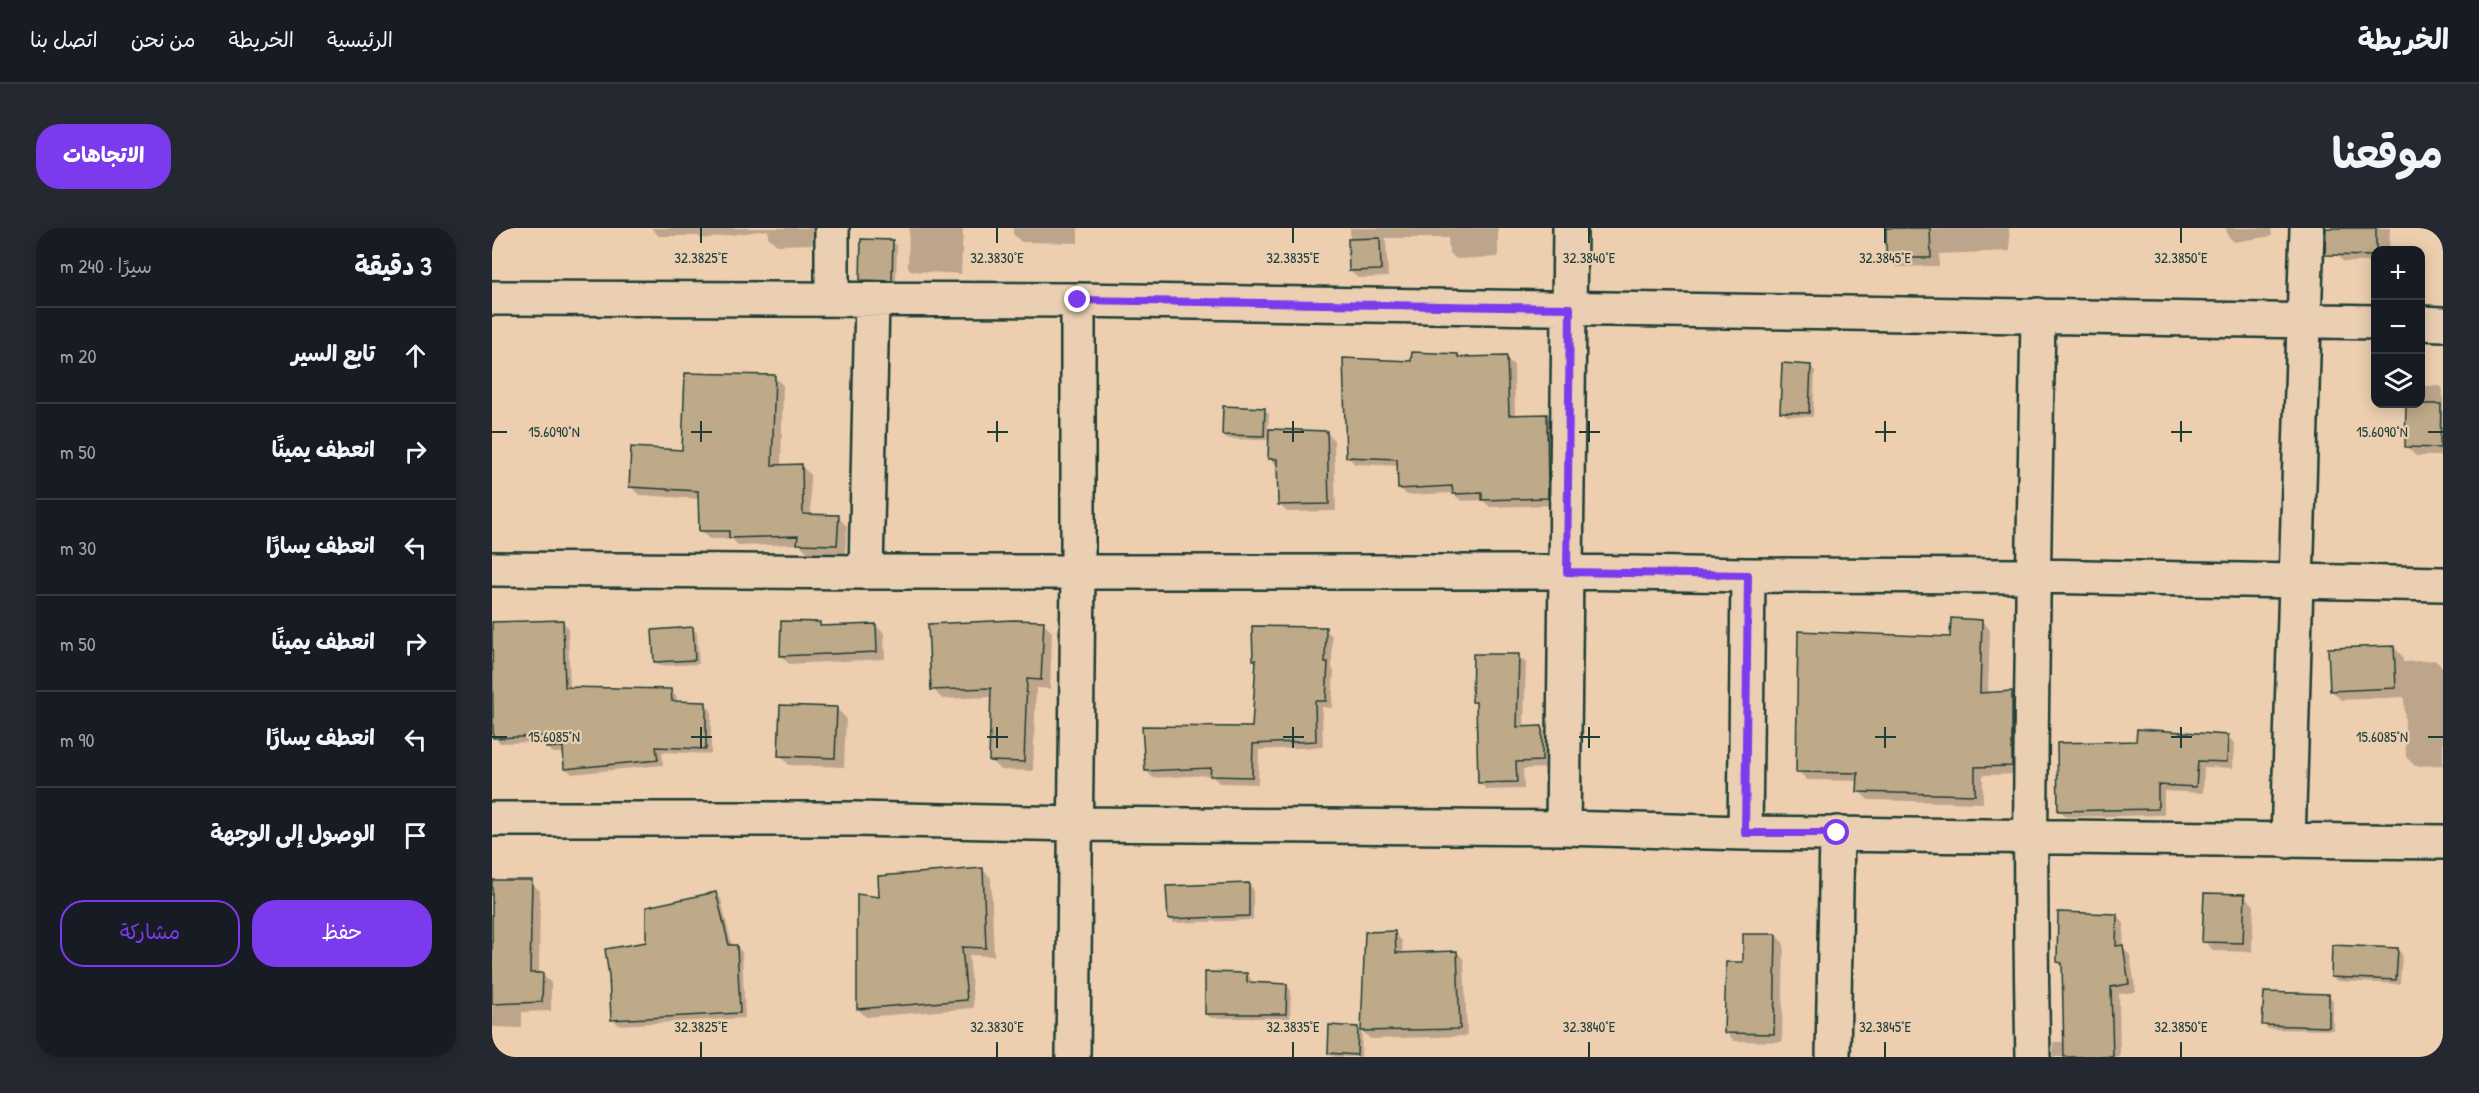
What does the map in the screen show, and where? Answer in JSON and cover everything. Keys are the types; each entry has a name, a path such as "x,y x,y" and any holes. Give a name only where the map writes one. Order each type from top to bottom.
{"street":[{"path":"832,228 832,299"},
{"path":"1563,828 1570,228"},
{"path":"2288,841 2307,228"},
{"path":"492,298 1078,300 2371,322"},
{"path":"866,572 872,300"},
{"path":"1073,1057 1078,300"},
{"path":"2033,1057 2032,837 2038,315"},
{"path":"2425,323 2443,324"},
{"path":"492,569 866,572 1567,572 2034,576 2443,584"},
{"path":"1745,833 1748,575"},
{"path":"492,819 855,819 2443,842"},
{"path":"1833,1057 1837,833"}],"building":[{"path":"1886,228 1930,228 1931,258 1886,258"},
{"path":"2326,228 2376,228 2376,246 2371,246 2371,256 2325,255"},
{"path":"1380,238 1381,270 1349,271 1348,239"},
{"path":"861,239 893,240 892,281 860,280"},
{"path":"1412,352 1458,354 1458,357 1507,356 1509,415 1547,414 1548,498 1482,500 1482,493 1453,494 1452,486 1398,489 1397,459 1346,457 1343,358 1411,361"},
{"path":"1782,363 1811,365 1809,413 1780,412"},
{"path":"685,373 775,375 772,465 802,464 803,514 839,515 837,545 797,544 798,536 729,538 729,531 699,531 698,491 629,487 631,447 682,450"},
{"path":"2425,404 2441,404 2440,448 2405,447 2406,408 2425,408"},
{"path":"1223,406 1265,408 1264,436 1222,435"},
{"path":"1269,429 1327,431 1329,504 1278,505 1277,459 1268,459"},
{"path":"1951,618 1982,620 1980,693 2012,691 2012,766 1975,767 1975,795 1857,792 1858,773 1796,772 1798,631 1950,637"},
{"path":"563,620 565,687 671,689 672,701 706,702 706,749 656,747 658,760 564,769 563,747 546,748 545,736 493,738 492,622"},
{"path":"781,621 820,622 820,626 876,624 877,652 780,656"},
{"path":"1044,621 1041,680 1027,679 1024,762 989,761 991,688 931,690 928,624"},
{"path":"1252,626 1326,627 1325,662 1328,662 1326,701 1315,701 1316,741 1253,744 1252,777 1210,776 1211,768 1145,771 1142,726 1252,727 1256,660 1253,660"},
{"path":"693,627 695,660 654,662 652,630"},
{"path":"2394,646 2396,688 2330,691 2328,648"},
{"path":"1473,654 1519,654 1517,727 1542,726 1542,761 1516,762 1517,782 1478,783 1476,702 1472,702"},
{"path":"780,705 837,707 835,758 778,756"},
{"path":"2137,729 2228,735 2227,762 2198,761 2196,787 2158,785 2158,809 2058,811 2057,743 2136,741"},
{"path":"983,868 986,948 962,947 967,1000 857,1009 857,894 879,897 878,876"},
{"path":"492,880 532,880 530,973 543,973 542,1002 492,1004"},
{"path":"1249,883 1249,916 1168,919 1166,886"},
{"path":"716,892 729,945 737,945 740,1013 611,1020 605,949 646,942 646,907"},
{"path":"2204,893 2245,894 2243,943 2202,942"},
{"path":"2058,912 2117,914 2116,946 2123,945 2129,984 2111,987 2113,1057 2064,1057 2062,963 2057,962"},
{"path":"1395,931 1396,953 1457,951 1460,1029 1361,1031 1365,932"},
{"path":"1743,934 1776,934 1774,1034 1724,1033 1726,962 1743,962"},
{"path":"2332,945 2398,948 2396,980 2331,977"},
{"path":"1205,972 1247,973 1247,982 1287,984 1286,1014 1205,1014"},
{"path":"2264,992 2329,994 2329,1027 2262,1025"},
{"path":"1329,1025 1358,1027 1357,1055 1328,1053"}],"route":[{"path":"1078,300 1570,308 1567,572 1748,575 1745,833 1837,833"}]}
